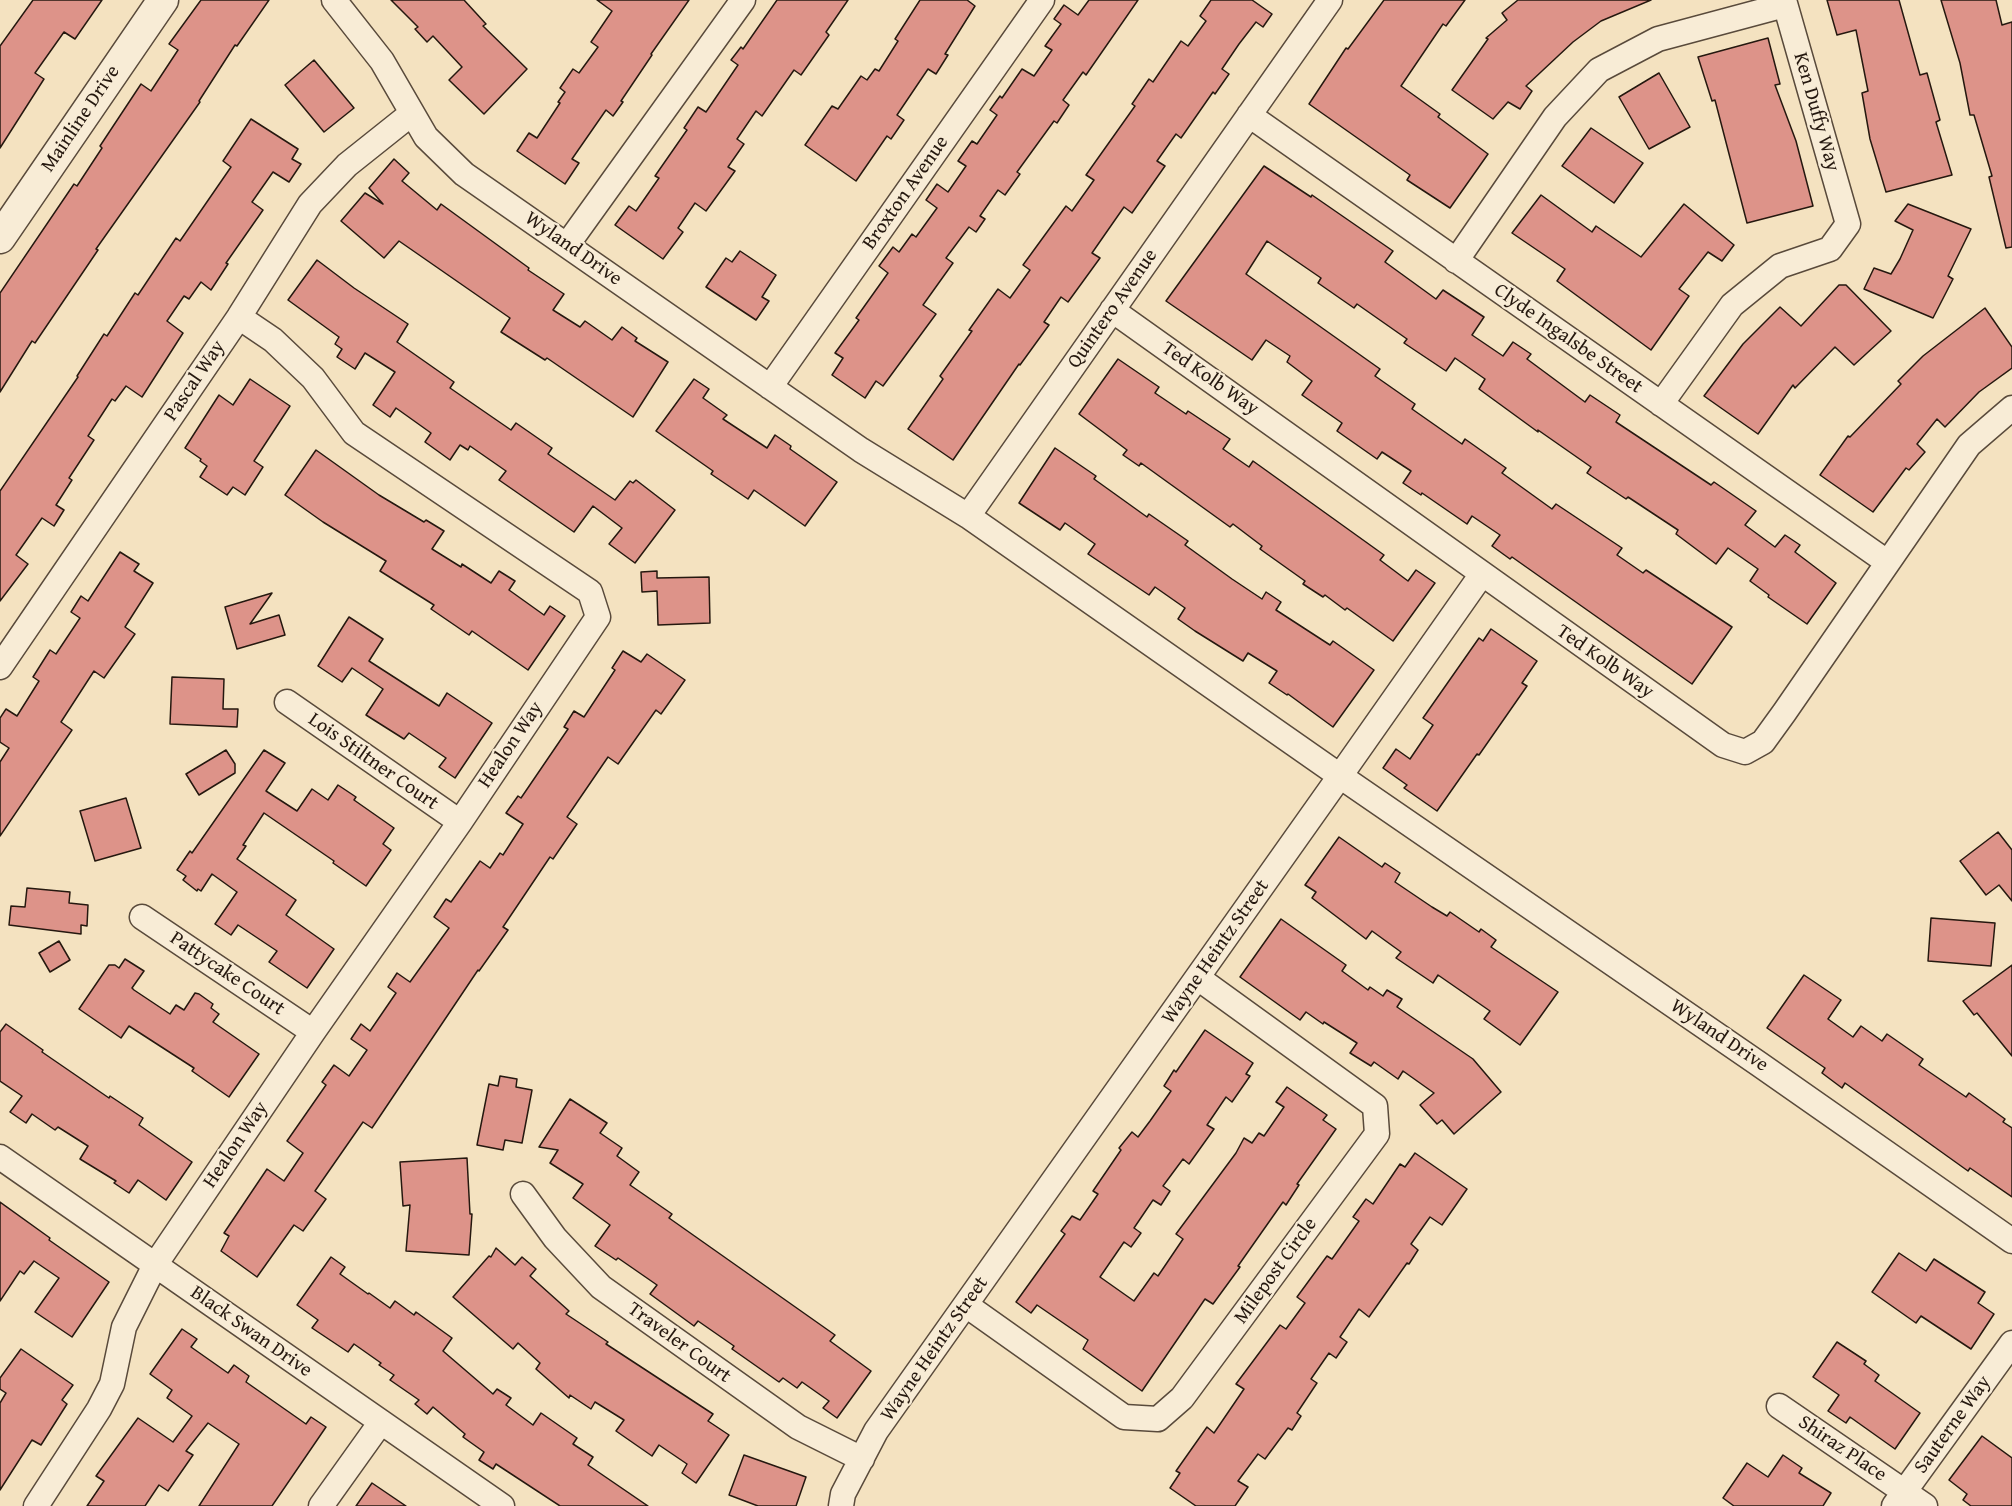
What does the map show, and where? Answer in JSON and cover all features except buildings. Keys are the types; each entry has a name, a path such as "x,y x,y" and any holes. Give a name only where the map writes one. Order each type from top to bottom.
{"street":[{"name":"Mainline Drive","path":"0,238 163,0"},
{"name":"Wyland Drive","path":"334,0 382,61 426,137 464,174 861,450 968,516"},
{"path":"567,245 742,0"},
{"name":"Broxton Avenue","path":"770,387 1042,0"},
{"name":"Quintero Avenue","path":"968,516 1330,0"},
{"path":"1456,261 1555,117 1599,70 1658,39 1784,2"},
{"name":"Ken Duffy Way","path":"1661,404 1732,305 1780,266 1830,249 1848,224 1784,2"},
{"name":"Pascal Way","path":"0,668 239,317 310,204 346,165 411,114"},
{"name":"Clyde Ingalsbe Street","path":"1249,116 1887,562"},
{"name":"Ted Kolb Way","path":"1112,310 1723,745 1745,752 1763,742 1969,445 2012,408"},
{"name":"Healon Way","path":"36,1506 99,1409 112,1384 124,1327 155,1265 598,617 590,592 354,433 313,378 273,340 239,317"},
{"path":"968,516 1340,776"},
{"name":"Wayne Heintz Street","path":"841,1506 843,1494 876,1431 1482,574"},
{"name":"Lois Stiltner Court","path":"287,702 460,822"},
{"name":"Wyland Drive","path":"1340,776 2012,1241"},
{"name":"Pattycake Court","path":"142,917 313,1032"},
{"name":"Milepost Circle","path":"966,1305 1124,1417 1158,1419 1182,1398 1377,1134 1375,1106 1198,978"},
{"name":"Black Swan Drive","path":"0,1157 502,1506"},
{"name":"Traveler Court","path":"523,1194 555,1238 601,1287 798,1427 862,1459"},
{"name":"Sauterne Way","path":"1900,1499 2012,1343"},
{"name":"Shiraz Place","path":"1779,1406 1900,1499 1925,1506"},
{"path":"321,1506 381,1422"}]}
